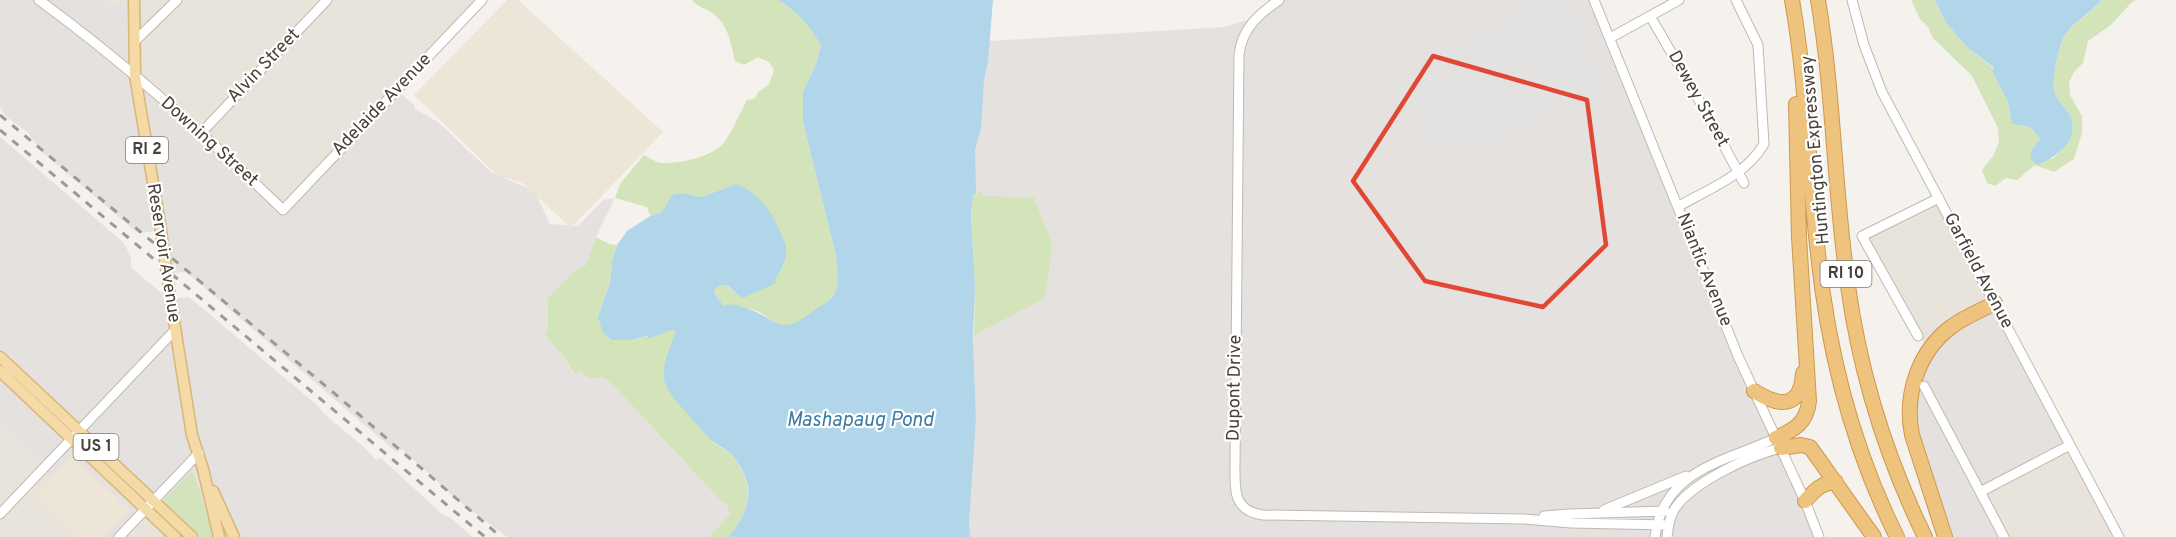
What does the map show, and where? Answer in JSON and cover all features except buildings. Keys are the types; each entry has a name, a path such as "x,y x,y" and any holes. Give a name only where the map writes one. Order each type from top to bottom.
{"highway":[{"name":"Huntington Expressway","path":"1792,0 1818,254 1833,348 1858,441 1880,501 1897,537"},
{"name":"Huntington Expressway","path":"1818,0 1827,67 1845,262 1858,345 1883,438 1925,537"},
{"path":"1778,443 1803,421 1808,410 1809,390 1804,346 1797,176 1797,33"},
{"path":"1945,537 1912,435 1911,392 1924,357 1942,335 1962,320 1995,303"},
{"path":"1754,391 1777,403 1787,402 1794,398 1802,385 1804,346"},
{"path":"1778,443 1810,447 1874,537"},
{"path":"1805,501 1820,486 1836,482"}],"main road":[{"name":"Reservoir Avenue","path":"134,0 135,76 175,330 192,435 199,453 219,537"},
{"name":"US 1","path":"1,364 149,505 192,537"},
{"name":"Reservoir Avenue","path":"203,469 234,537"},
{"name":"US 1","path":"149,505 175,537"}],"street":[{"name":"Downing Street","path":"39,0 135,76 201,133 283,210"},
{"path":"134,42 177,0"},
{"name":"Alvin Street","path":"201,133 327,0"},
{"name":"Adelaide Avenue","path":"283,210 482,0"},
{"name":"Dupont Drive","path":"1280,0 1258,16 1247,29 1239,55 1234,466 1237,499 1246,509 1263,514 1524,519 1570,524 1668,525"},
{"name":"Niantic Avenue","path":"1594,0 1679,206 1698,258 1819,537"},
{"path":"1610,38 1679,0"},
{"path":"1679,206 1739,172 1758,155 1764,144 1758,45 1736,0"},
{"name":"Garfield Avenue","path":"1852,0 1864,45 1882,92 2119,537"},
{"name":"Dewey Street","path":"1650,16 1744,183"},
{"path":"1918,336 1862,236 1939,198"},
{"path":"0,514 175,330"},
{"path":"1924,386 2004,537"},
{"path":"1599,512 1702,470 1778,443"},
{"path":"1667,537 1673,511 1683,498 1713,477 1766,452 1778,443"},
{"path":"1980,492 2070,445"},
{"path":"119,537 199,453"},
{"path":"1655,537 1662,511 1672,491 1702,470"},
{"name":"Dupont Drive","path":"1524,519 1599,512 1673,511"}],"highlighted area":[{"path":"1433,56 1587,100 1606,245 1543,307 1425,281 1353,181"}],"shaded area":[{"path":"0,0 106,0 105,7 130,5 134,72 280,208 397,90 414,105 415,109 438,122 491,172 525,187 537,196 550,224 578,226 603,200 615,198 596,237 586,265 574,271 548,298 548,328 545,336 560,352 573,373 581,369 593,379 603,377 613,385 726,504 730,514 709,537 507,537 456,499 402,449 396,452 186,272 166,273 157,231 138,233 43,153 27,132 5,116 0,107"},
{"path":"106,0 483,0 284,209 135,79 105,7"},
{"path":"507,0 518,0 663,132 571,228 521,182 498,176 414,95"},
{"path":"1274,0 1593,0 1781,448 1814,537 970,537 976,419 973,339 980,332 983,196 982,192 976,194 975,191 975,150 981,127 989,41 1224,27 1251,19"},
{"path":"1519,0 1576,0 1615,95 1471,154 1432,155 1388,91"},
{"path":"0,137 124,243 131,257 131,267 141,276 169,299 189,297 318,406 376,460 381,458 442,514 451,518 472,537 174,537 146,511 116,537 101,537 66,490 43,468 45,462 0,421"},
{"path":"1937,199 1995,304 1929,342 1924,342 1913,331 1865,235"},
{"path":"1993,308 2066,442 1979,489 2003,537 1944,537 1910,435 1916,371 1929,344"},
{"path":"0,421 45,462 101,537 0,537"},
{"path":"2066,442 2118,537 2003,537 1979,489"},
{"path":"72,455 130,510 104,537 78,537 34,495"},
{"path":"142,509 174,537 116,537"}],"green space":[{"path":"692,0 778,0 803,20 821,46 816,64 803,92 803,122 836,256 838,284 835,293 827,302 791,325 778,324 753,310 724,306 714,293 720,284 743,297 775,280 784,264 736,184 702,197 682,193 662,212 650,216 647,207 615,198 620,184 644,155 657,162 681,162 700,157 721,146 747,100 755,98 758,92 769,84 774,70 769,62 758,57 744,65 735,61 728,34 722,23 712,13"},
{"path":"1911,0 1935,0 1946,23 1967,47 1994,69 1992,71 2008,102 2012,124 2030,127 2040,139 2032,149 2052,159 2069,140 2072,128 2072,122 2053,87 2056,62 2064,38 2073,26 2101,0 2136,0 2111,25 2088,41 2083,63 2074,72 2069,82 2070,95 2082,116 2082,133 2074,159 2054,172 2035,165 2017,180 2006,178 1995,186 1987,183 1982,170 1993,156 1999,142 1998,128 1972,76 1933,38"},
{"path":"982,191 983,196 1034,198 1052,246 1045,298 980,332 974,338 975,286 971,216 973,195"},
{"path":"596,237 609,244 617,245 612,262 610,283 598,317 630,340 650,336 651,338 674,328 675,334 665,366 706,433 714,443 734,457 741,468 748,489 748,498 742,517 729,537 709,537 730,514 726,504 613,385 603,377 588,377 581,370 574,373 560,352 545,336 548,328 548,298 574,271 586,265"},
{"path":"191,472 195,477 214,537 201,537 162,502"}],"water":[{"name":"Mashapaug Pond","path":"778,0 993,0 981,128 975,150 976,194 973,195 971,216 975,286 973,339 976,419 970,537 729,537 746,507 748,488 746,478 732,455 708,437 676,401 665,383 666,358 675,334 674,329 651,338 647,338 648,336 630,340 612,340 603,333 598,317 610,283 612,262 617,245 627,231 650,216 662,212 672,195 682,193 702,197 736,184 751,192 768,209 785,242 786,258 775,280 776,283 743,298 728,286 720,285 714,293 724,306 731,304 740,306 777,324 784,325 801,320 833,296 838,279 836,256 803,122 803,92 816,64 821,46 803,20"},
{"path":"1935,0 2101,0 2074,25 2064,37 2059,49 2054,73 2054,90 2069,114 2073,127 2069,142 2064,148 2037,165 2030,158 2032,149 2040,139 2030,127 2012,124 2008,102 1992,71 1994,68 1967,47 1946,23"}],"railway":[{"path":"0,115 334,393 501,537"},
{"path":"0,130 485,537"}]}
